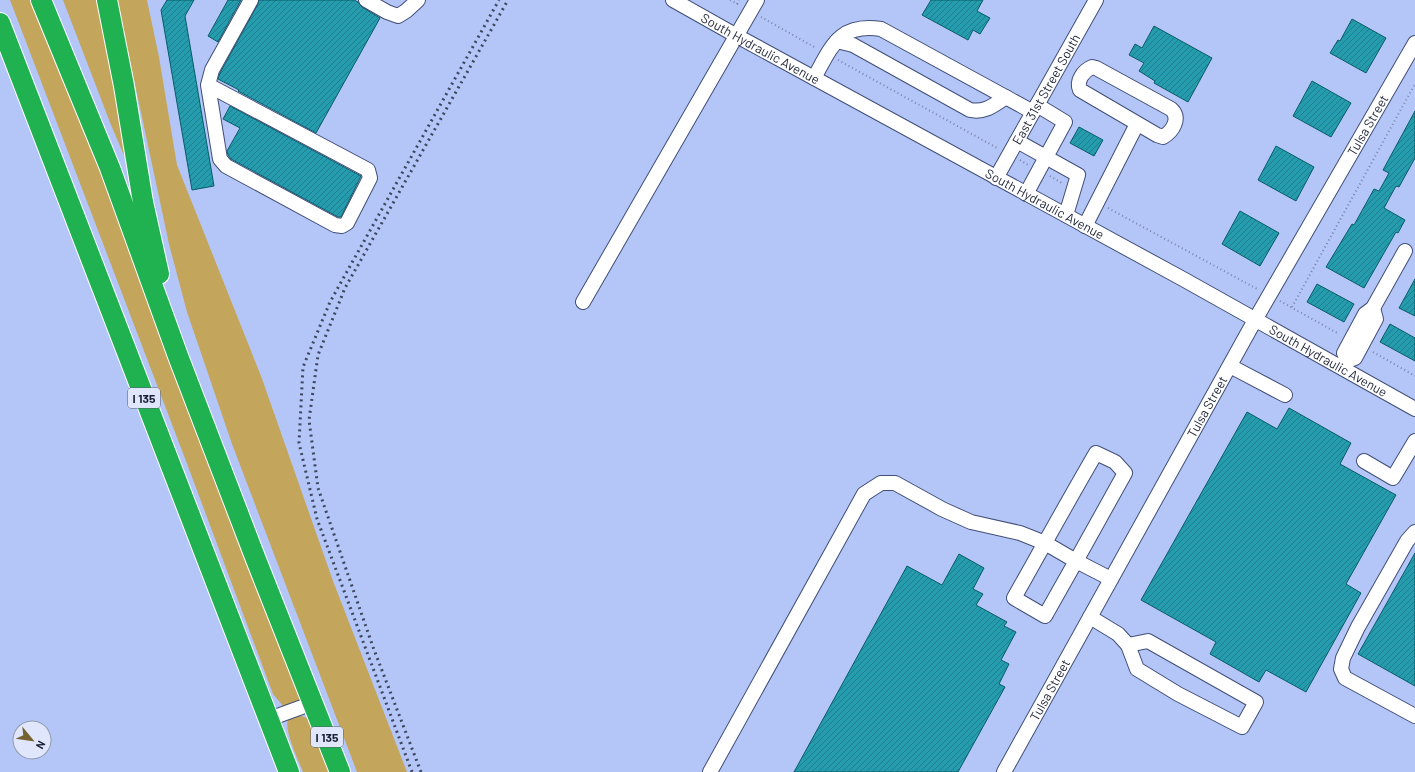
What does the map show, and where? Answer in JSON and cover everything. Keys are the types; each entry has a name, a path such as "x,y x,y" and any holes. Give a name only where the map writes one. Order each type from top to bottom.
{"highway":[{"name":"I 135","path":"41,0 110,168 178,356 340,772"},
{"path":"106,0 124,86 143,202 178,356"},
{"name":"I 135","path":"0,23 289,772"},
{"path":"0,56 41,130"}],"street":[{"path":"208,85 368,170 370,178 347,222 342,226 335,225 226,166 220,158 208,85 212,70 251,0"},
{"path":"366,0 398,16 418,0"},
{"name":"South Hydraulic Avenue","path":"673,0 1255,320 1345,365 1415,409"},
{"path":"583,302 757,0"},
{"name":"East 31st Street South","path":"996,178 1096,0"},
{"path":"814,78 832,45 846,32 859,28 870,27 881,29 1006,97 1065,122 1026,194"},
{"path":"837,41 853,44 970,110 978,111 990,107 1006,97"},
{"name":"Tulsa Street","path":"1004,772 1255,320 1415,43"},
{"path":"1092,67 1096,68 1175,112 1175,123 1172,129 1168,134 1163,136 1157,135 1137,124 1080,90 1078,87 1079,80 1087,69 1092,67"},
{"path":"1085,226 1137,124"},
{"path":"1017,141 1078,175 1066,215"},
{"path":"1345,365 1355,358 1376,319 1373,308 1405,251"},
{"path":"1230,366 1285,395"},
{"path":"1364,461 1394,478 1415,441"},
{"path":"1096,453 1115,462 1126,473 1076,561 1045,616 1014,598 1096,453"},
{"path":"710,772 864,494 881,483 895,483 942,510 971,522 1020,533 1045,543 1111,579"},
{"path":"1415,532 1406,541 1358,627 1343,658 1341,669 1345,678 1415,716"},
{"path":"1090,617 1118,634 1128,645 1137,669 1178,694 1242,727 1256,702 1148,641 1128,645"},
{"path":"269,719 313,703"}],"path":[{"path":"737,4 739,0"},
{"path":"1292,307 1415,84"}],"shaded area":[{"path":"10,0 35,0 302,698 299,702 289,706 283,706 273,694 186,461"},
{"path":"63,0 98,0 129,167 111,125"},
{"path":"117,0 147,0 159,57 177,165 261,376 333,581 407,772 357,772 232,444 187,312 169,244"},
{"path":"297,715 305,717 312,722 331,772 303,772 292,746 287,724 288,719"}],"building":[{"path":"167,0 194,0 185,16 214,186 192,190 161,10"},
{"path":"228,0 241,0 218,42 208,36"},
{"path":"259,0 354,0 362,7 380,18 316,133 218,79"},
{"path":"931,0 983,0 977,11 990,18 980,34 973,30 968,40 922,15"},
{"path":"1352,19 1386,38 1366,73 1330,53 1338,40 1340,41"},
{"path":"1154,26 1212,58 1188,102 1154,83 1155,81 1139,71 1144,63 1129,55 1135,44 1142,48"},
{"path":"1312,81 1351,103 1331,137 1293,116"},
{"path":"230,106 361,176 341,217 338,217 231,159 227,151 240,128 223,119"},
{"path":"1415,111 1415,158 1399,187 1396,186 1384,208 1405,220 1398,233 1396,232 1364,288 1326,267 1352,224 1354,225 1374,189 1379,191 1389,173 1383,170"},
{"path":"1079,127 1103,140 1094,156 1070,143"},
{"path":"1276,146 1314,167 1296,201 1258,180"},
{"path":"1240,211 1279,233 1260,266 1222,244"},
{"path":"1415,279 1415,316 1399,308"},
{"path":"1317,284 1354,304 1344,322 1307,302"},
{"path":"1390,324 1415,338 1415,361 1380,342"},
{"path":"1289,408 1351,443 1340,464 1396,495 1346,584 1361,593 1306,692 1266,670 1259,682 1210,654 1216,642 1141,600 1247,412 1277,429"},
{"path":"1415,553 1415,686 1358,654"},
{"path":"959,554 984,568 973,589 983,594 976,605 1007,622 1004,626 1016,632 1001,660 1009,664 999,684 1005,687 958,772 794,772 907,566 942,585"}],"railway":[{"path":"412,772 317,519 299,443 303,367 330,302 499,0"},
{"path":"421,772 373,647 318,488 309,420 318,355 345,288 508,0"}]}
